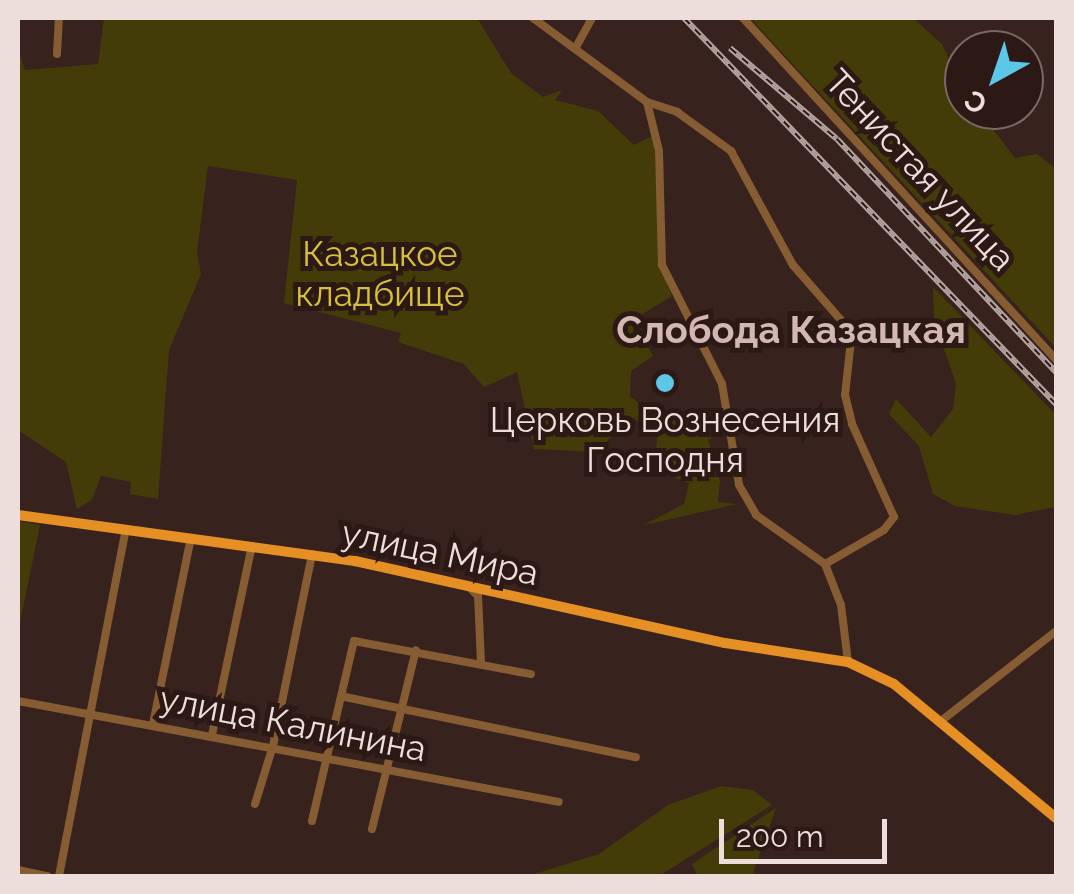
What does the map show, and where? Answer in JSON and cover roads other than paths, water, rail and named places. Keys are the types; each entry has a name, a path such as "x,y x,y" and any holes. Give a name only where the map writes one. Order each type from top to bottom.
{"main road":[{"name":"улица Мира","path":"18,516 125,534 191,538 312,554 725,643 848,662 894,684 1056,818"}],"street":[{"path":"57,54 59,18"},
{"path":"533,18 646,102 677,112 731,151 794,265 851,340 845,395 852,424 894,517 884,530 825,564"},
{"path":"576,47 592,18"},
{"name":"Тенистая улица","path":"742,18 1056,359"},
{"path":"646,102 659,151 662,265 722,384 739,486 756,515 825,564 841,605 848,662"},
{"path":"59,876 125,534"},
{"path":"153,724 191,538"},
{"path":"212,734 252,546"},
{"path":"255,804 273,746 312,554"},
{"path":"467,585 478,596 482,662"},
{"path":"941,720 1056,631"},
{"path":"312,820 332,758 354,640 531,674"},
{"path":"372,829 383,771 404,710 416,650"},
{"path":"345,697 636,757"},
{"name":"улица Калинина","path":"18,701 212,734 383,771 559,802"},
{"path":"18,870 47,876"}],"railway":[{"path":"684,18 1056,404"},
{"path":"730,48 837,139 1056,372"}],"place":[{"name":"Церковь Вознесения Господня","path":"665,383"}],"district":[{"name":"Слобода Казацкая","path":"791,330"}],"park label":[{"name":"Казацкое кладбище","path":"380,274"}]}
